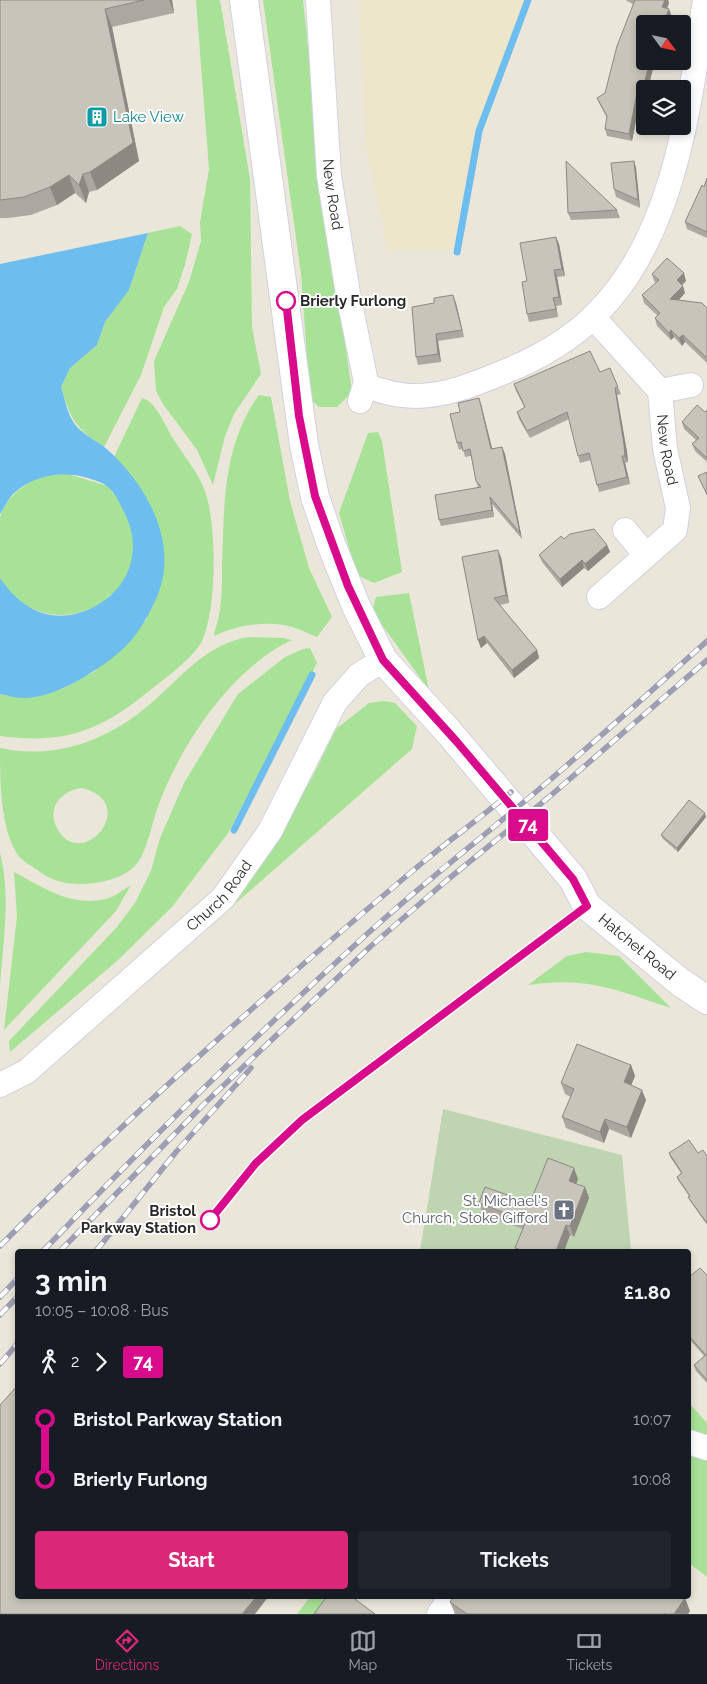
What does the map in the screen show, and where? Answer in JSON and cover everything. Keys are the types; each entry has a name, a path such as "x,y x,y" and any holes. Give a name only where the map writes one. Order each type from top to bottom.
{"street":[{"path":"244,0 286,301 299,416 309,473 331,544 356,606 383,660"},
{"name":"New Road","path":"318,0 329,176 362,393 415,396 456,389 516,367 546,352 593,317 619,287 640,252 667,190 688,107 705,0"},
{"path":"593,317 660,391 691,385"},
{"name":"New Road","path":"646,556 674,530 678,508 665,449 660,391"},
{"path":"599,597 646,556 625,530"},
{"name":"Hatchet Road","path":"383,660 447,730 573,879 587,906 680,982 707,1000"},
{"name":"Church Road","path":"0,1085 26,1072 223,898 270,831 335,702 359,675 383,660"},
{"path":"691,1443 707,1448"},
{"path":"439,1614 450,1599"}],"shaded area":[{"path":"359,0 526,0 476,131 452,250 388,250 366,146"}],"green space":[{"path":"196,0 220,0 250,179 252,327 261,374 234,414 225,436 213,485 197,450 163,404 156,391 154,361 189,282 201,241 200,222 209,169"},
{"path":"263,0 303,0 326,208 352,392 337,407 319,407 310,399 301,274"},
{"path":"180,226 192,234 177,289 164,307 141,375 104,447 86,434 75,422 61,387 70,368 97,345 105,322 129,290 148,233"},
{"path":"259,395 271,397 290,501 309,568 332,617 317,637 295,628 273,624 242,626 215,636 214,633 221,601 223,523 227,478 238,435"},
{"path":"142,398 147,400 161,416 202,484 209,506 212,524 213,588 207,627 202,641 184,663 167,677 127,708 94,727 60,737 21,738 0,736 0,694 23,698 62,689 95,671 147,619 125,469 114,457"},
{"path":"378,432 382,441 402,572 374,583 357,575 339,513 368,433"},
{"path":"68,474 108,486 129,520 134,549 128,571 117,589 100,604 81,612 59,615 37,611 16,598 2,583 0,577 0,521 4,507 9,500 28,483 45,476"},
{"path":"409,593 429,690 372,611 376,597"},
{"path":"249,637 292,640 270,652 249,669 230,688 195,733 169,781 156,811 146,846 139,862 123,875 109,880 88,884 75,884 51,879 21,859 12,844 4,818 0,748 20,751 60,749 98,738 133,718 206,654 233,641","holes":["82,788 99,796 107,807 107,819 101,831 91,840 79,843 67,840 54,821 53,814 58,801 68,792"]},
{"path":"310,648 317,663 228,833 172,907 117,961 10,1052 9,1041 116,928 135,903 151,871 160,838 184,783 238,694 285,657"},
{"path":"384,701 395,703 417,726 412,749 229,909 264,862 314,774 336,729 369,703"},
{"path":"0,853 6,903 0,987"},
{"path":"14,872 47,890 81,900 106,899 131,885 116,911 4,1030 17,916"},
{"path":"586,952 619,956 671,1008 601,986 568,982 528,985 567,956"},
{"path":"443,1109 622,1155 631,1249 420,1249"},
{"path":"691,1405 707,1423 707,1441 691,1437"},
{"path":"691,1454 707,1458 707,1577 691,1565"},
{"path":"309,1599 328,1599 316,1614 297,1614"}],"water":[{"path":"148,233 129,290 105,322 97,345 70,368 61,387 73,422 82,432 109,451 137,482 148,500 162,539 163,579 156,599 137,632 119,653 102,666 81,679 45,695 17,698 0,694 0,578 13,594 29,607 49,615 70,615 88,610 116,590 125,577 131,562 133,545 130,528 115,495 106,485 84,477 55,475 37,479 13,494 0,514 0,264"}],"building":[{"name":"Lake View","path":"0,0 144,0 105,9 133,143 90,172 83,174 79,185 69,175 50,187 24,197 0,200"},
{"path":"635,0 665,0 662,7 669,9 667,15 636,15 636,70 648,70 645,80 636,80 636,98 629,134 605,129 607,116 597,98 605,93 617,46"},
{"path":"566,161 617,210 568,213"},
{"path":"634,161 638,200 614,189 611,163"},
{"path":"707,178 707,232 685,222"},
{"path":"556,237 562,269 554,270 559,297 553,298 556,309 527,314 522,282 527,281 520,243"},
{"path":"667,258 684,273 677,280 683,286 670,299 702,303 707,308 707,358 683,335 679,338 671,330 669,333 655,318 660,313 642,295 659,280 652,274"},
{"path":"453,295 462,330 436,334 438,354 416,357 412,307 434,303 434,298"},
{"path":"590,351 600,372 610,368 618,387 615,388 624,445 625,456 622,456 627,477 597,485 589,453 578,456 567,412 527,431 517,412 525,407 514,384"},
{"path":"479,398 491,449 502,447 520,533 490,497 492,510 439,520 435,495 481,487 476,481 470,449 463,451 461,442 457,443 450,414 460,412 458,403"},
{"path":"697,405 705,412 707,410 707,458 692,444 699,438 682,422"},
{"path":"707,472 707,494 698,476"},
{"path":"594,529 607,545 585,564 582,560 560,579 539,555 561,536 564,539 570,534"},
{"path":"498,550 506,595 494,598 537,650 512,670 484,636 478,640 462,557"},
{"path":"689,800 705,813 677,848 661,835"},
{"path":"577,1044 631,1065 624,1082 642,1090 627,1127 605,1119 600,1132 562,1117 574,1089 561,1083"},
{"path":"689,1140 698,1153 703,1150 707,1156 707,1223 688,1197 690,1196 677,1177 682,1173 669,1153"},
{"name":"St. Michael's Church, Stoke Gifford","path":"548,1158 574,1168 569,1181 585,1187 570,1226 566,1225 557,1249 515,1248 526,1221 479,1203 485,1187 530,1203"},
{"path":"700,1268 707,1275 707,1380 694,1365 706,1355 691,1338 691,1275"},
{"path":"15,1388 15,1599 254,1599 242,1614 0,1614 0,1405"},
{"path":"325,1599 355,1599 375,1614 314,1614"},
{"path":"452,1599 684,1599 674,1614 467,1614 450,1602"}],"waterway":[{"path":"457,252 479,131 528,0"},
{"path":"234,830 312,675"}],"railway":[{"path":"45,1249 202,1090 367,934 430,879 559,773 707,641"},
{"path":"62,1249 206,1102 371,946 446,881 549,797 707,660"},
{"path":"0,1246 103,1145 263,999 428,858 511,792"},
{"path":"98,1249 176,1152 251,1068"},
{"path":"0,1297 15,1281"},
{"path":"0,1315 15,1299"},
{"path":"0,1364 15,1346"}],"bus line":[{"name":"74","path":"210,1220 218,1207 266,1152 302,1120 587,906 573,879 457,742 383,660 356,606 331,544 309,473 299,416 286,301"}],"place":[{"name":"Lake View","path":"97,117"},
{"name":"Brierly Furlong","path":"286,301"},
{"name":"St. Michael's Church, Stoke Gifford","path":"564,1210"},
{"name":"Bristol Parkway Station","path":"210,1220"}]}
